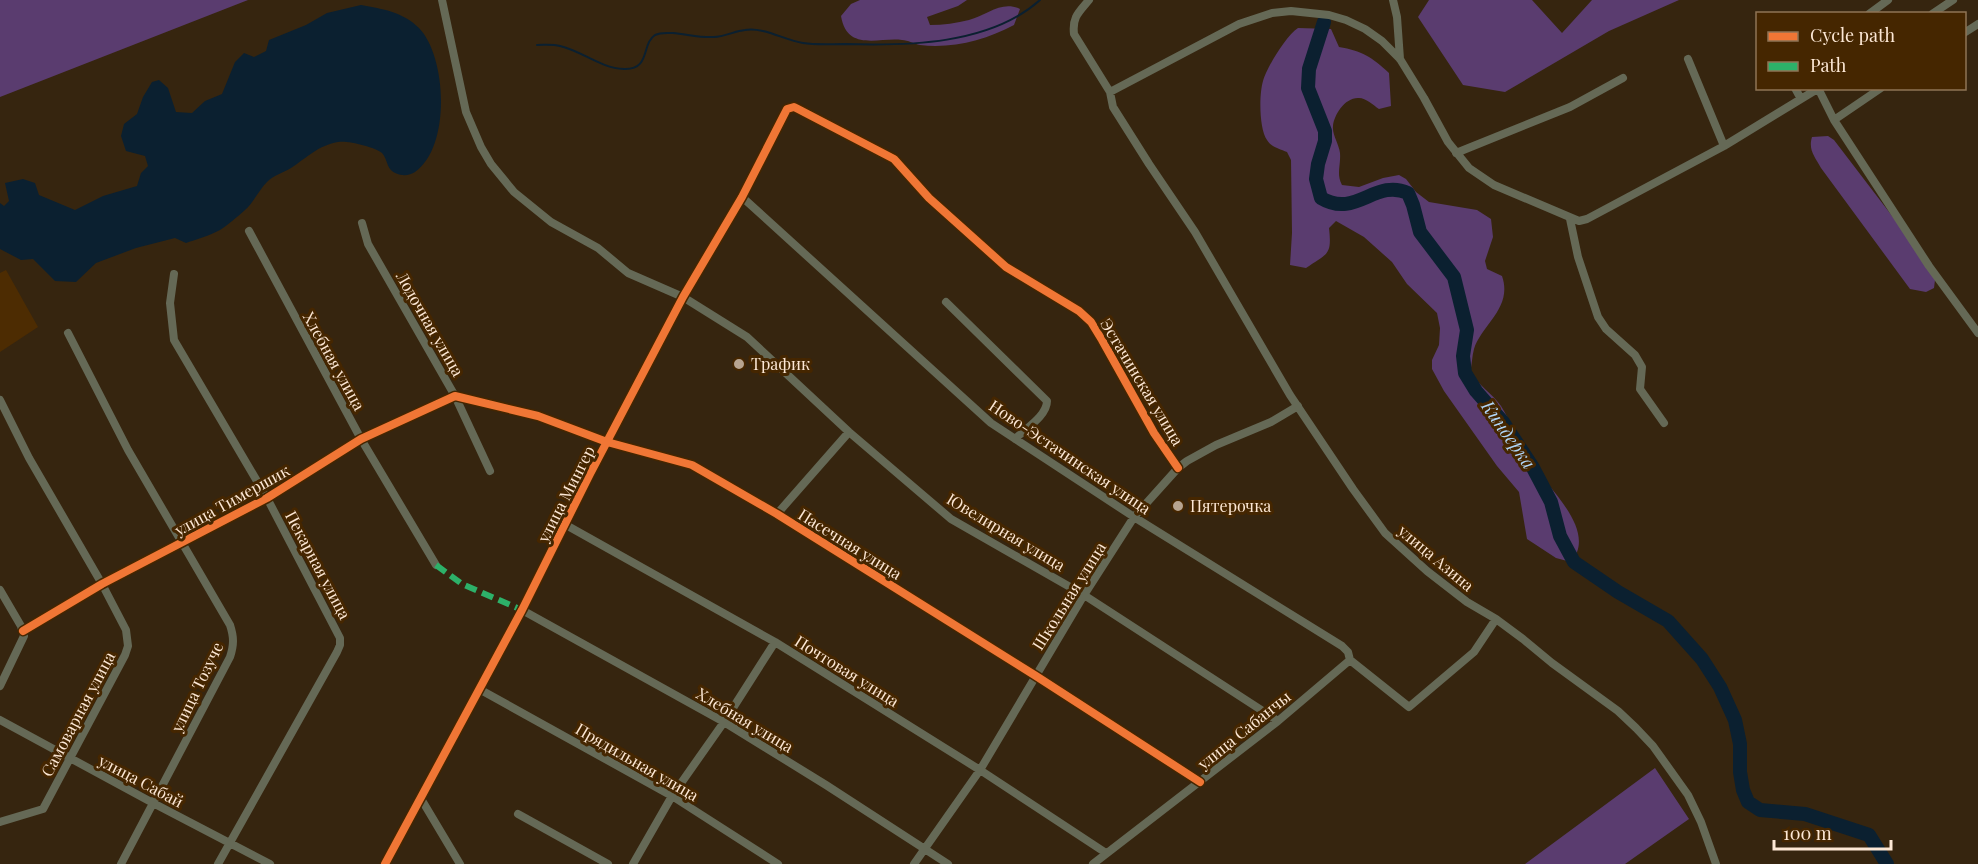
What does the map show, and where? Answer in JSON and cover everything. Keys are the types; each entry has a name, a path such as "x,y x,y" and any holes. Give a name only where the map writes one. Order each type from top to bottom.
{"street":[{"name":"Ювелирная улица","path":"442,0 466,112 491,164 514,192 551,222 598,248 628,273 683,297 747,337 849,432 951,519 1084,595 1278,721"},
{"name":"улица Азина","path":"1089,0 1073,24 1074,34 1110,92 1113,108 1195,231 1298,406 1384,532 1420,565 1467,602 1496,619 1618,711 1653,746 1688,795 1701,822 1716,864"},
{"path":"1393,0 1397,16 1400,59"},
{"path":"1872,12 1888,0"},
{"path":"1935,12 1953,0"},
{"path":"1110,92 1239,24 1272,13 1313,12 1346,20 1382,41 1400,59 1456,153 1469,168 1494,185 1579,221 1587,219 1724,146 1816,90"},
{"path":"1688,59 1724,146"},
{"path":"1456,153 1570,107 1623,78"},
{"path":"1796,90 1801,99"},
{"path":"1819,90 1834,120 1929,266 1978,333"},
{"path":"1834,120 1878,90"},
{"name":"улица Мингер","path":"385,864 522,610 683,297 742,197 784,111 790,107"},
{"name":"Эстачинская улица","path":"790,107 798,108 894,159 929,198 1005,267 1079,310 1091,322 1155,433 1178,468"},
{"name":"Ново-Эстачинская улица","path":"742,197 991,423 1134,517 1342,646 1348,652 1350,660"},
{"path":"1570,219 1578,257 1598,317 1606,329 1635,355 1642,367 1640,389 1664,423"},
{"name":"Лодочная улица","path":"362,223 368,244 455,396 490,471"},
{"name":"Хлебная улица","path":"249,231 361,439 436,565"},
{"name":"Пекарная улица","path":"174,274 170,303 174,340 267,498 339,634 340,645 218,864"},
{"path":"946,302 1047,401 1047,406 1042,413 1015,439"},
{"name":"улица Тозуче","path":"68,333 128,450 234,635 233,646 121,864"},
{"name":"улица Тимершик","path":"23,631 102,584 267,498 361,439 455,396"},
{"name":"Пасечная улица","path":"455,396 538,416 607,442 692,465 777,514 1200,782"},
{"name":"Самоварная улица","path":"0,400 29,458 126,630 128,646 43,809 0,822"},
{"name":"Школьная улица","path":"914,864 980,770 1084,595 1134,517 1178,468 1216,445 1270,423 1298,406"},
{"path":"777,514 849,432"},
{"name":"Почтовая улица","path":"566,525 775,642 980,770 1106,853"},
{"path":"0,590 23,631 21,643 0,686"},
{"name":"Хлебная улица","path":"522,610 724,722 948,864"},
{"path":"1350,660 1409,707 1474,652 1496,619"},
{"path":"633,864 672,796 724,722 775,642"},
{"name":"улица Сабанчы","path":"1093,864 1278,721 1350,660"},
{"name":"Прядильная улица","path":"479,689 672,796 778,864"},
{"name":"улица Сабай","path":"0,720 270,864"},
{"path":"420,798 460,864"},
{"path":"519,814 608,864"}],"shaded area":[{"path":"0,0 248,0 0,97"},
{"path":"860,0 967,0 958,6 927,17 930,25 969,20 1001,7 1020,9 1014,25 1003,30 968,42 932,46 904,40 857,39 850,35 844,27 841,16 851,4"},
{"path":"1429,0 1532,0 1562,33 1592,0 1679,0 1609,31 1505,92 1463,85 1418,17"},
{"path":"1298,28 1331,29 1339,47 1354,50 1366,56 1389,73 1391,106 1379,109 1364,99 1354,98 1341,107 1336,117 1333,129 1340,153 1339,173 1342,185 1359,187 1399,175 1429,202 1477,210 1491,219 1493,237 1485,261 1487,269 1502,276 1503,297 1500,307 1474,349 1470,372 1501,406 1529,460 1557,495 1574,522 1578,536 1578,549 1571,562 1556,558 1527,539 1519,492 1497,466 1444,391 1432,369 1432,360 1439,345 1440,328 1437,313 1407,284 1392,262 1364,237 1336,221 1329,228 1330,244 1324,256 1306,268 1290,265 1291,160 1287,152 1273,146 1264,135 1260,102 1263,81 1268,68"},
{"path":"1828,136 1834,140 1928,263 1935,280 1934,288 1926,292 1910,289 1821,168 1814,157 1812,137"},
{"path":"6,270 38,327 0,352 0,273"},
{"path":"1655,768 1689,819 1625,864 1525,864"}],"water":[{"path":"361,5 392,12 413,23 428,41 435,59 440,80 439,123 435,143 427,160 415,172 406,175 395,173 390,169 382,153 367,146 348,142 331,144 318,149 270,180 248,207 220,230 186,243 175,238 136,248 96,263 76,282 55,281 33,259 21,260 0,249 0,203 4,206 9,201 5,183 23,179 35,183 39,195 75,210 103,196 137,186 141,173 148,166 145,156 126,151 121,136 124,124 137,114 152,82 159,80 168,88 176,112 192,113 205,101 222,94 235,62 244,53 254,57 266,51 269,40 306,25 327,13"}],"waterway":[{"path":"537,45 560,46 607,66 624,69 638,65 651,39 662,33 714,37 752,30 808,44 921,43 947,40 997,26 1020,15 1040,0"},
{"name":"Киндерка","path":"1324,22 1309,69 1308,88 1325,131 1325,141 1316,179 1321,198 1333,203 1345,204 1385,190 1408,193 1420,232 1454,277 1467,330 1463,356 1465,373 1476,391 1503,422 1532,466 1551,502 1560,536 1574,562 1618,592 1668,621 1702,659 1720,687 1735,720 1740,744 1740,772 1748,802 1760,810 1805,814 1869,835 1887,864"}],"marked path":[{"path":"436,565 462,584 522,610"}],"cycle path":[{"path":"385,864 522,610 683,297 742,197 787,109 794,107 894,159 929,198 1006,267 1079,311 1091,322 1154,433 1178,468"},
{"path":"23,631 102,584 267,498 361,439 455,396 538,416 607,442 692,465 777,514 1200,782"}],"place":[{"name":"Трафик","path":"739,364"},
{"name":"Пятерочка","path":"1178,506"}]}
